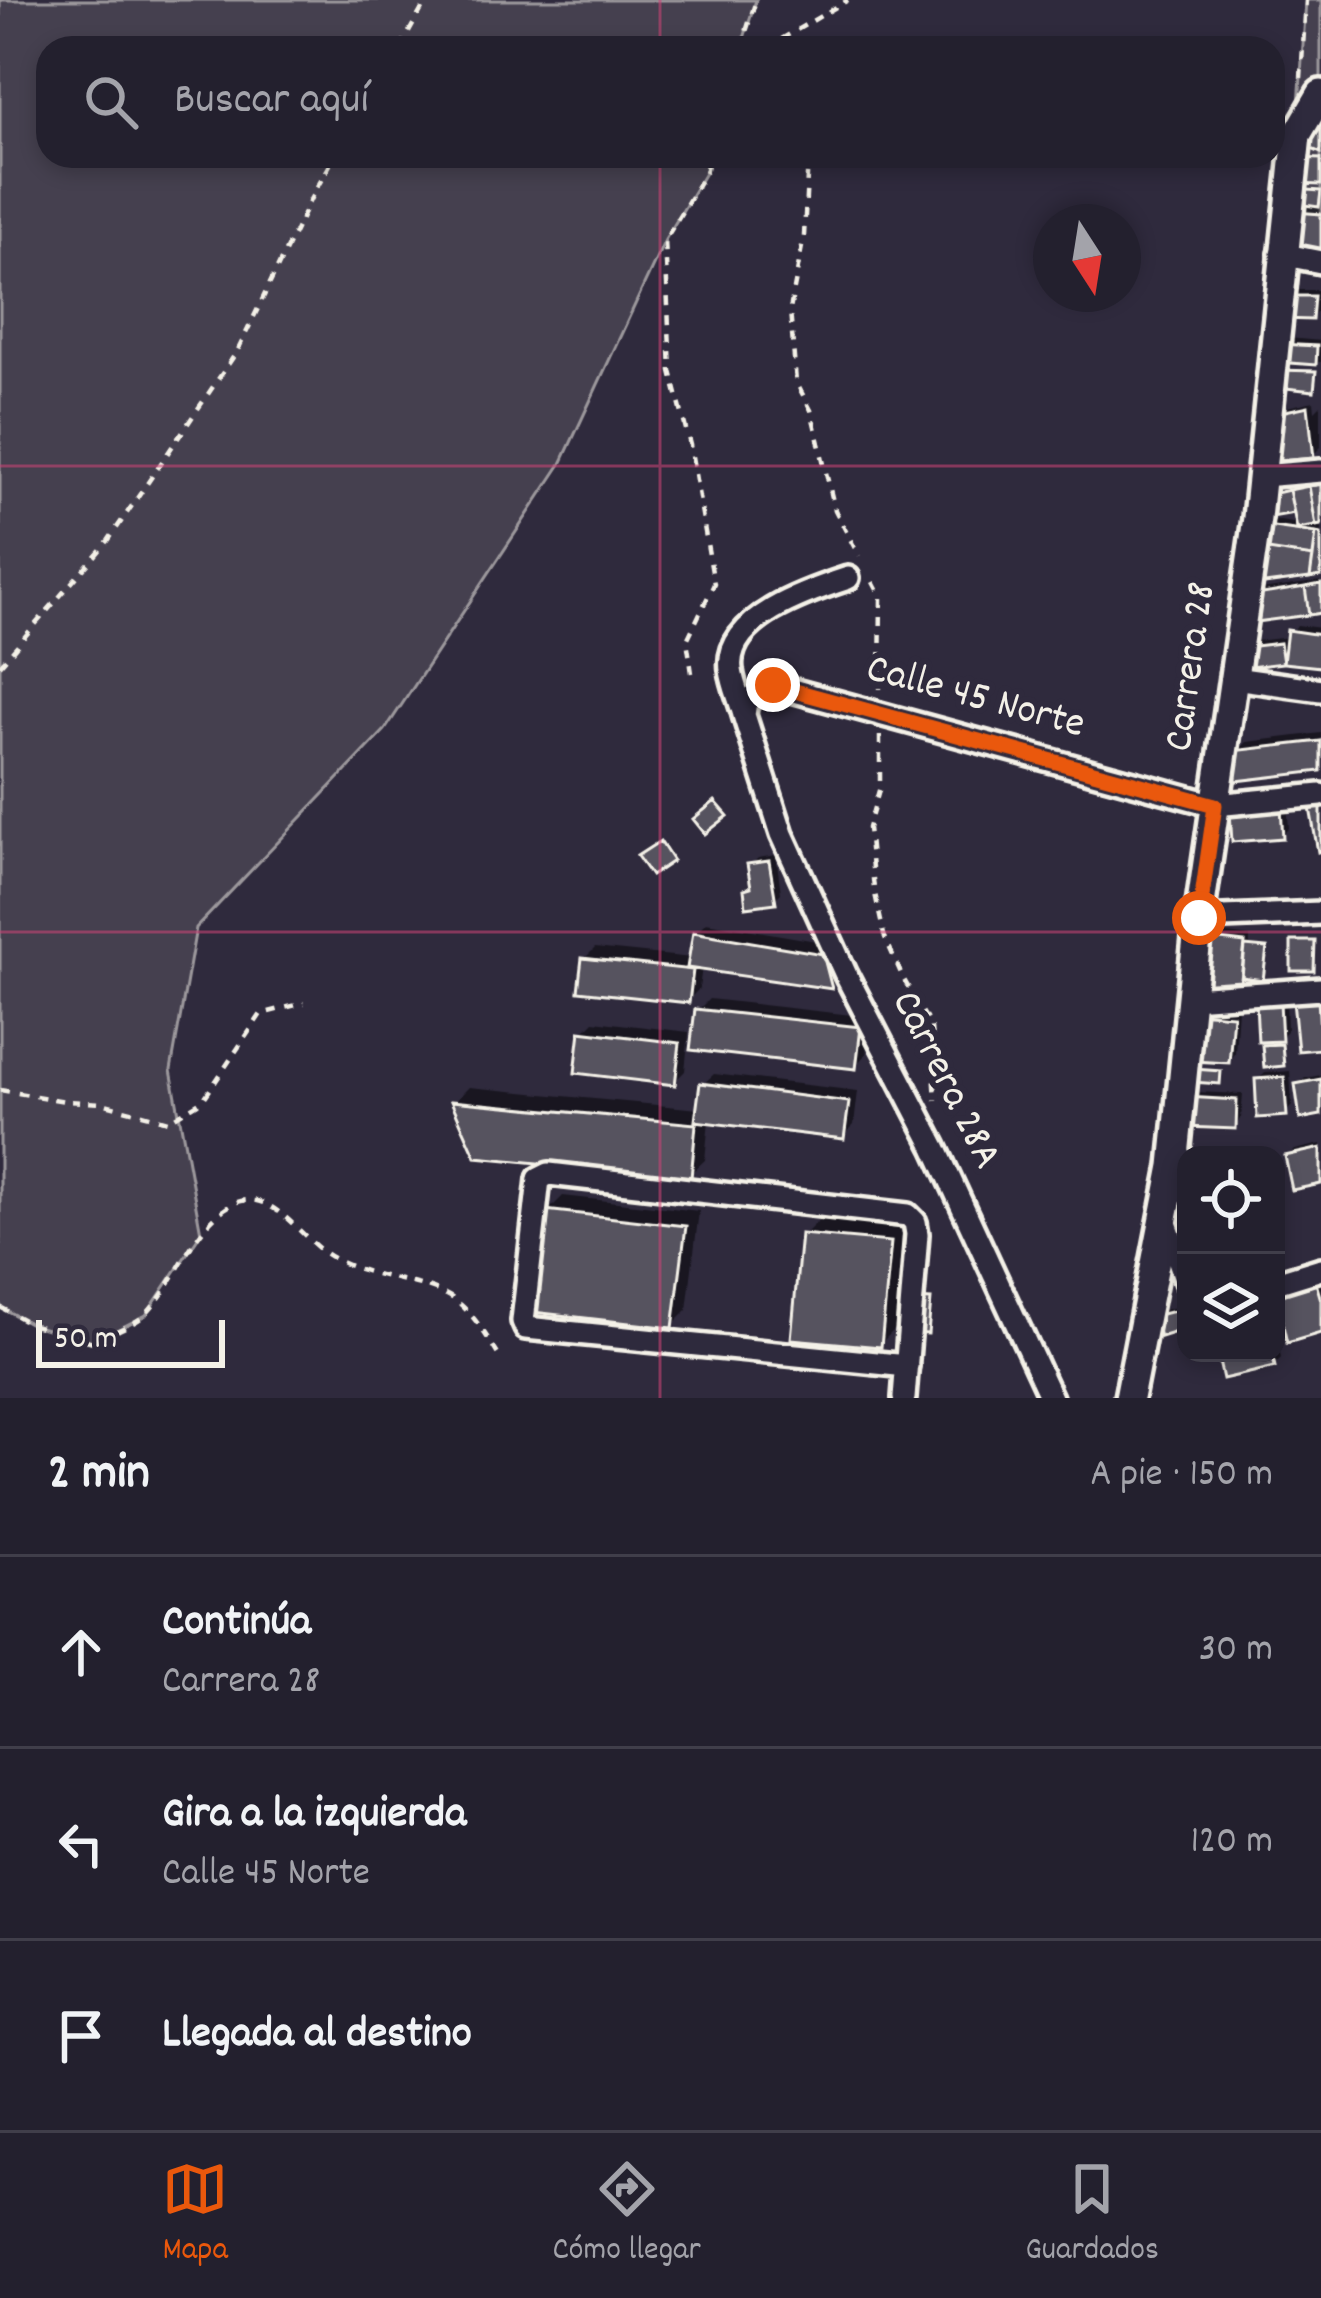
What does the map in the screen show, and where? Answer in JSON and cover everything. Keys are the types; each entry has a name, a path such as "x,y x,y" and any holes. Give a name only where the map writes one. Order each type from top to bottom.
{"street":[{"name":"Carrera 28","path":"1129,1398 1166,1223 1199,918 1262,476 1297,135 1310,92"},
{"path":"1282,254 1321,262"},
{"path":"1262,476 1321,471"},
{"path":"744,715 730,665 742,634 786,598 855,570"},
{"path":"1234,678 1321,690"},
{"name":"Calle 45 Norte","path":"744,715 746,701 773,685 1215,805"},
{"name":"Carrera 28A","path":"744,715 770,799 846,975 935,1147 1051,1398"},
{"path":"1215,805 1321,795"},
{"path":"1199,918 1321,913"},
{"path":"1191,998 1321,989"},
{"path":"904,1398 907,1366 917,1234 908,1215 549,1174 539,1179 526,1328 907,1366"},
{"path":"1166,1223 1177,1255"},
{"path":"1285,1280 1321,1269"}],"path":[{"path":"407,36 427,0"},
{"path":"745,36 756,0"},
{"path":"786,36 848,0"},
{"path":"1306,0 1310,92"},
{"path":"0,664 109,541 238,350 328,168"},
{"path":"692,674 687,640 715,584 690,445 671,371 664,240 706,168"},
{"path":"807,168 804,236 790,310 796,382 811,410 835,511 855,570"},
{"path":"872,580 880,597 880,787 868,828 874,889 884,935 931,1028 937,1088 935,1147"},
{"path":"0,1090 65,1102 102,1102 168,1121 203,1100 261,1014 304,1003"},
{"path":"0,1306 33,1325 93,1342 146,1315 201,1233 228,1205 257,1200 285,1214 325,1253 370,1275 452,1298 479,1324 500,1358"}],"shaded area":[{"path":"0,0 756,0 745,36 36,36 36,168 706,168 665,240 561,464 385,730 196,928 171,1070 201,1233 146,1315 93,1342 33,1325 0,1307"},
{"path":"1306,0 1321,0 1321,262 1281,254 1297,135"}],"building":[{"path":"1321,115 1321,153 1300,144"},
{"path":"1299,158 1321,159 1321,185 1296,184"},
{"path":"1293,189 1321,191 1319,207 1291,203"},
{"path":"1295,212 1321,214 1321,250 1293,248"},
{"path":"1282,296 1314,296 1312,320 1281,319"},
{"path":"1278,344 1317,346 1316,365 1277,362"},
{"path":"1276,370 1316,371 1314,391 1276,387"},
{"path":"1308,406 1314,458 1279,461 1272,414"},
{"path":"1321,484 1321,525 1316,526 1309,486"},
{"path":"1309,486 1316,526 1297,529 1289,490"},
{"path":"1289,490 1294,513 1266,518 1263,496"},
{"path":"1259,525 1316,533 1313,557 1255,548"},
{"path":"1316,533 1321,534 1321,576 1310,578"},
{"path":"1255,548 1313,557 1310,578 1250,586"},
{"path":"1321,584 1321,613 1309,615 1305,587"},
{"path":"1305,587 1309,615 1248,623 1251,596"},
{"path":"1287,630 1321,635 1321,667 1283,663"},
{"path":"1280,643 1283,663 1241,668 1238,648"},
{"path":"1321,741 1321,771 1236,781 1233,751"},
{"path":"715,801 728,816 705,834 693,819"},
{"path":"1321,806 1321,851 1318,852 1310,808"},
{"path":"1281,808 1283,838 1232,842 1230,812"},
{"path":"660,841 673,861 651,876 637,856"},
{"path":"769,861 776,903 746,907 744,889 751,887 747,864"},
{"path":"693,932 823,954 832,989 687,968"},
{"path":"1204,938 1245,943 1240,989 1200,985"},
{"path":"1291,941 1315,941 1314,971 1291,971"},
{"path":"1245,946 1267,948 1263,980 1242,977"},
{"path":"582,958 693,970 689,1003 578,991"},
{"path":"1318,999 1321,1049 1298,1051 1293,1001"},
{"path":"1280,1002 1282,1041 1258,1042 1256,1003"},
{"path":"695,1009 861,1027 856,1069 690,1050"},
{"path":"1196,1012 1233,1015 1229,1063 1192,1061"},
{"path":"580,1031 680,1043 675,1085 575,1073"},
{"path":"1282,1044 1284,1066 1264,1068 1262,1045"},
{"path":"1193,1069 1221,1071 1220,1084 1192,1082"},
{"path":"1284,1077 1287,1116 1257,1118 1255,1079"},
{"path":"1321,1079 1321,1115 1300,1119 1295,1084"},
{"path":"700,1083 849,1102 844,1139 695,1121"},
{"path":"1186,1097 1237,1100 1236,1129 1185,1127"},
{"path":"451,1101 696,1124 691,1178 476,1157"},
{"path":"1321,1148 1321,1184 1292,1190 1285,1156"},
{"path":"545,1210 686,1226 673,1328 533,1312"},
{"path":"801,1234 891,1242 881,1347 791,1339"},
{"path":"1316,1283 1321,1333 1287,1343 1285,1292"},
{"path":"913,1299 931,1300 928,1334 911,1333"},
{"path":"1177,1310 1177,1332 1160,1337 1154,1316"},
{"path":"1219,1362 1274,1362 1275,1367 1223,1379"}],"route":[{"path":"773,685 1215,805 1199,918"}]}
